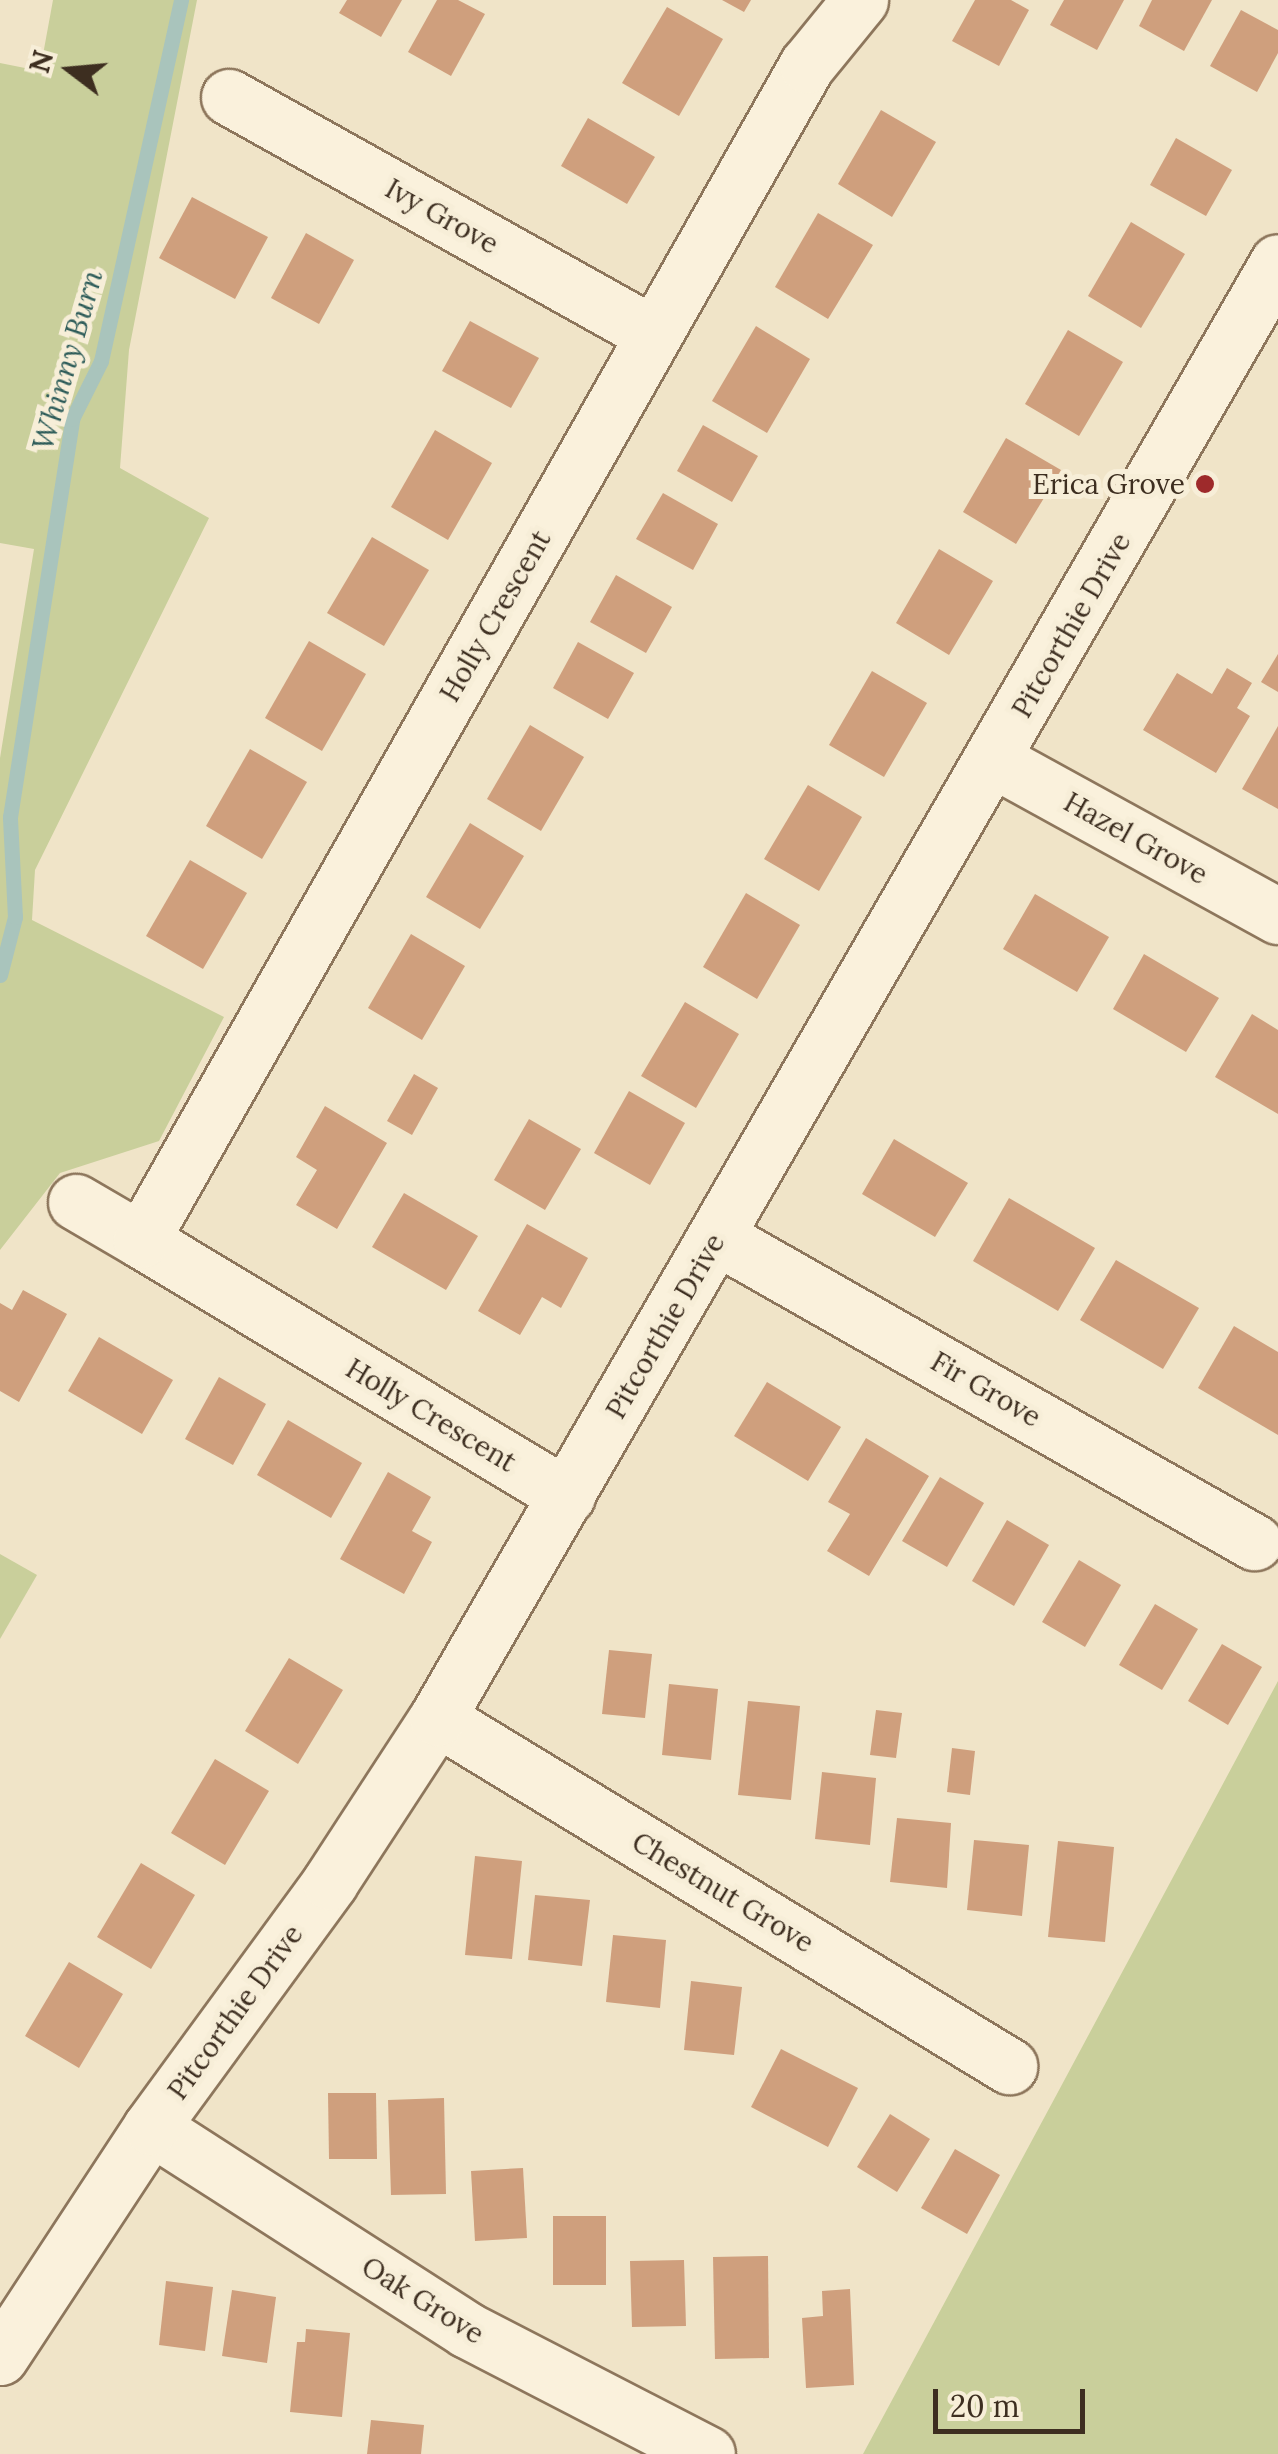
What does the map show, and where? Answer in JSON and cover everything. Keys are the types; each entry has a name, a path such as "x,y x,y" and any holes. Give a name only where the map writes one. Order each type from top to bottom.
{"street":[{"name":"Holly Crescent","path":"141,1240 808,65 860,0"},
{"name":"Ivy Grove","path":"229,97 654,335"},
{"name":"Pitcorthie Drive","path":"0,2357 151,2127 330,1882 437,1718 1278,265"},
{"name":"Hazel Grove","path":"994,760 1278,916"},
{"name":"Holly Crescent","path":"76,1202 567,1496"},
{"name":"Fir Grove","path":"717,1236 1254,1542"},
{"name":"Chestnut Grove","path":"437,1718 1009,2066"},
{"name":"Oak Grove","path":"151,2127 468,2330 707,2454"}],"green space":[{"path":"53,0 197,0 129,350 120,468 209,518 35,870 32,920 224,1017 159,1141 60,1173 0,1250 0,758 34,549 0,543 0,63 40,71"},
{"path":"0,1554 37,1575 0,1639"},
{"path":"1278,1681 1278,2454 863,2454 1058,2092"}],"building":[{"path":"347,0 402,0 381,37 339,13"},
{"path":"437,0 458,0 485,14 451,76 408,52"},
{"path":"722,0 751,0 744,12"},
{"path":"975,0 1011,0 1029,10 999,66 952,41"},
{"path":"1064,0 1124,0 1097,50 1050,25"},
{"path":"1152,0 1212,0 1184,51 1139,26"},
{"path":"667,7 723,39 679,116 622,83"},
{"path":"1241,10 1278,30 1278,53 1257,92 1210,66"},
{"path":"881,110 936,142 892,217 838,184"},
{"path":"588,118 655,157 627,204 561,166"},
{"path":"1176,138 1232,170 1206,216 1150,185"},
{"path":"192,197 268,237 235,299 159,258"},
{"path":"818,213 873,245 828,319 775,287"},
{"path":"1131,222 1185,254 1141,328 1088,296"},
{"path":"306,233 354,260 319,324 271,298"},
{"path":"470,321 539,358 511,408 442,371"},
{"path":"756,326 810,359 767,433 712,401"},
{"path":"1068,330 1123,362 1079,436 1025,404"},
{"path":"703,425 758,456 732,502 677,471"},
{"path":"435,430 492,463 448,540 391,507"},
{"path":"1006,438 1061,470 1016,544 963,512"},
{"path":"663,493 718,524 693,570 636,539"},
{"path":"372,537 429,570 384,646 327,613"},
{"path":"939,549 993,581 949,655 896,623"},
{"path":"616,575 672,607 646,653 590,622"},
{"path":"309,641 366,674 322,751 265,718"},
{"path":"578,642 634,673 608,719 553,688"},
{"path":"1278,654 1278,692 1261,682"},
{"path":"1227,668 1252,683 1237,708 1250,716 1216,773 1143,730 1177,673 1212,694"},
{"path":"872,671 927,703 884,777 829,745"},
{"path":"530,725 584,757 541,831 487,799"},
{"path":"1278,726 1278,809 1242,789"},
{"path":"250,749 307,782 262,859 206,826"},
{"path":"808,785 862,817 819,891 764,859"},
{"path":"470,823 524,856 480,929 426,897"},
{"path":"190,860 247,893 203,969 146,936"},
{"path":"746,893 800,925 757,999 703,967"},
{"path":"1035,894 1109,937 1077,992 1003,949"},
{"path":"411,934 465,966 422,1040 368,1008"},
{"path":"1144,954 1219,998 1186,1052 1113,1009"},
{"path":"685,1002 739,1034 696,1108 641,1076"},
{"path":"1252,1014 1278,1030 1278,1114 1215,1077"},
{"path":"414,1074 438,1088 412,1135 387,1121"},
{"path":"629,1091 685,1123 650,1185 594,1153"},
{"path":"325,1106 387,1143 337,1229 296,1205 317,1170 296,1157"},
{"path":"529,1119 581,1149 545,1210 494,1180"},
{"path":"894,1139 968,1183 935,1237 862,1194"},
{"path":"404,1193 478,1236 446,1290 372,1247"},
{"path":"1009,1198 1095,1248 1058,1311 973,1261"},
{"path":"527,1224 588,1258 561,1308 542,1297 520,1335 478,1311"},
{"path":"1116,1260 1199,1308 1163,1369 1080,1320"},
{"path":"23,1290 67,1314 19,1402 0,1391 0,1303 12,1310"},
{"path":"1234,1326 1278,1352 1278,1435 1198,1388"},
{"path":"99,1337 173,1380 142,1434 68,1391"},
{"path":"219,1377 266,1404 233,1465 185,1439"},
{"path":"767,1382 841,1427 808,1481 734,1436"},
{"path":"288,1420 362,1463 331,1518 257,1475"},
{"path":"866,1438 929,1476 869,1576 827,1551 850,1514 828,1502"},
{"path":"388,1472 431,1497 412,1531 432,1542 404,1594 340,1559"},
{"path":"940,1477 984,1503 947,1567 902,1541"},
{"path":"1007,1520 1049,1545 1014,1606 972,1581"},
{"path":"1079,1560 1121,1585 1085,1647 1042,1622"},
{"path":"1155,1604 1198,1629 1162,1690 1119,1665"},
{"path":"1222,1644 1262,1667 1228,1725 1188,1701"},
{"path":"609,1650 652,1654 645,1718 602,1714"},
{"path":"289,1658 343,1690 298,1764 245,1731"},
{"path":"669,1684 718,1689 711,1760 662,1755"},
{"path":"748,1701 800,1706 791,1800 738,1795"},
{"path":"876,1710 902,1713 896,1758 870,1755"},
{"path":"952,1748 975,1751 970,1795 947,1792"},
{"path":"215,1759 269,1791 225,1865 171,1833"},
{"path":"822,1772 876,1778 870,1845 815,1839"},
{"path":"897,1818 951,1823 947,1888 890,1882"},
{"path":"974,1840 1029,1845 1022,1916 967,1910"},
{"path":"1058,1841 1114,1847 1105,1942 1048,1937"},
{"path":"475,1856 522,1861 512,1959 465,1955"},
{"path":"141,1863 195,1895 151,1969 97,1937"},
{"path":"535,1895 590,1900 582,1966 528,1960"},
{"path":"613,1935 666,1940 660,2008 606,2002"},
{"path":"69,1962 123,1994 79,2068 25,2036"},
{"path":"691,1981 742,1987 734,2055 684,2050"},
{"path":"781,2049 858,2088 828,2147 751,2107"},
{"path":"328,2093 376,2093 377,2159 329,2159"},
{"path":"444,2098 446,2194 391,2195 388,2100"},
{"path":"890,2114 930,2139 897,2192 857,2167"},
{"path":"955,2149 1000,2175 967,2234 921,2208"},
{"path":"523,2168 527,2238 475,2241 471,2171"},
{"path":"553,2216 606,2216 606,2285 553,2285"},
{"path":"768,2256 769,2358 715,2359 713,2257"},
{"path":"684,2260 686,2326 632,2327 630,2261"},
{"path":"166,2281 213,2287 205,2351 159,2345"},
{"path":"850,2289 854,2385 806,2388 802,2318 823,2316 822,2291"},
{"path":"232,2290 276,2297 267,2363 222,2356"},
{"path":"306,2329 350,2333 342,2417 290,2412 297,2342 305,2342"},
{"path":"371,2420 424,2425 421,2454 367,2454"}],"waterway":[{"name":"Whinny Burn","path":"0,975 15,917 10,817 72,419 101,361 181,0"}],"place":[{"name":"Erica Grove","path":"1205,484"}]}
